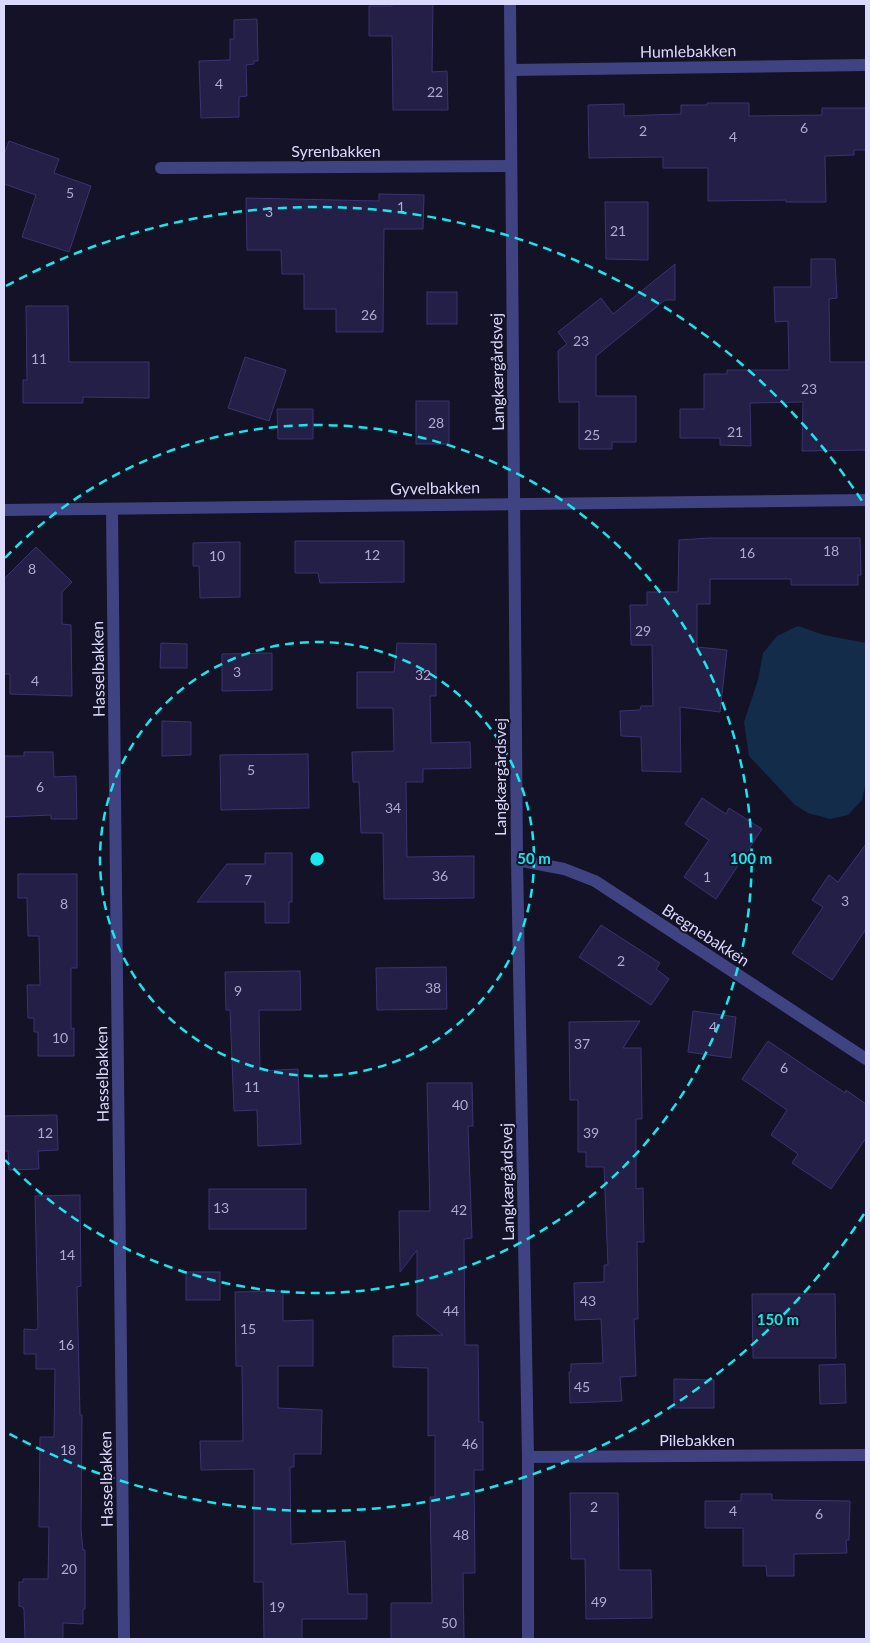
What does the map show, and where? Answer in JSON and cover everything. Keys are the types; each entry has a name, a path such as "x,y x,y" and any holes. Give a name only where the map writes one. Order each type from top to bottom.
{"street":[{"name":"Langkærgårdsvej","path":"510,4 517,860 528,1457 528,1639"},
{"name":"Humlebakken","path":"511,70 866,65"},
{"name":"Syrenbakken","path":"160,168 511,166"},
{"name":"Gyvelbakken","path":"4,510 866,500"},
{"name":"Hasselbakken","path":"112,509 124,1639"},
{"name":"Bregnebakken","path":"517,860 564,869 595,881 866,1059"},
{"name":"Pilebakken","path":"528,1457 866,1455"}],"water":[{"path":"798,626 824,635 866,643 866,782 862,800 848,815 830,819 808,813 795,805 749,756 744,722 758,680 763,653 777,636"}],"building":[{"path":"392,4 433,4 432,72 447,71 448,110 393,110 392,36 369,36 369,6 392,6"},
{"path":"257,19 258,61 254,61 254,64 246,65 247,96 239,97 239,117 201,118 199,61 230,60 230,39 234,39 234,20"},
{"path":"707,103 749,103 749,116 822,115 822,108 866,108 866,150 854,150 854,155 825,156 826,202 786,202 786,200 708,201 708,168 663,168 663,157 589,158 588,105 624,104 624,116 681,114 681,105 707,105"},
{"path":"9,141 59,159 54,173 91,186 69,252 22,237 36,195 4,184 4,155"},
{"path":"379,194 424,195 423,229 384,229 383,332 336,332 336,309 304,309 304,274 282,274 281,250 247,250 246,198 379,201"},
{"path":"605,202 648,202 648,260 606,259"},
{"path":"811,259 835,259 837,298 829,299 830,362 866,362 866,450 802,451 803,402 750,403 751,446 720,445 720,438 680,438 680,409 704,409 704,374 727,374 727,370 789,370 788,321 775,322 774,287 811,287"},
{"path":"675,264 675,300 665,300 596,356 596,396 636,396 636,442 612,442 612,449 579,449 579,402 559,402 558,351 567,344 558,332 601,298 613,314"},
{"path":"427,292 457,292 457,324 427,324"},
{"path":"26,306 68,306 69,362 149,362 149,398 83,397 83,403 23,403 23,380 27,380"},
{"path":"245,357 286,370 269,421 228,408"},
{"path":"416,401 449,401 449,444 416,444"},
{"path":"277,409 313,409 313,439 278,439"},
{"path":"709,538 860,538 861,575 858,575 858,585 791,585 791,579 710,579 710,604 697,604 697,647 727,650 720,712 680,707 681,772 642,771 641,737 621,736 620,711 640,710 641,706 653,706 652,645 631,645 630,605 647,605 647,592 678,592 679,540"},
{"path":"295,541 404,541 404,582 320,583 318,573 295,573"},
{"path":"240,542 240,597 200,598 199,566 193,566 193,543"},
{"path":"36,547 72,582 62,592 62,624 71,625 72,696 10,694 10,674 4,674 4,579"},
{"path":"161,643 187,644 187,668 160,668"},
{"path":"397,643 436,644 436,696 430,696 431,743 470,742 471,768 423,769 423,782 406,782 407,857 474,856 474,898 384,899 383,833 361,833 359,782 353,782 352,752 394,751 393,708 357,708 357,672 394,672"},
{"path":"272,653 272,690 222,691 222,654"},
{"path":"162,721 191,722 191,755 162,756"},
{"path":"24,752 53,752 54,777 76,776 77,819 51,819 51,815 4,817 4,756 24,756"},
{"path":"308,754 309,808 221,810 220,755"},
{"path":"702,798 726,814 729,808 762,829 716,899 684,877 709,840 685,824"},
{"path":"866,844 866,929 832,980 792,953 823,907 812,900 829,875 838,882"},
{"path":"265,853 292,853 292,902 289,902 289,923 265,923 265,902 197,902 227,864 265,864"},
{"path":"18,874 77,874 77,968 71,968 71,1029 74,1028 74,1056 38,1056 38,1032 34,1032 34,1018 28,1018 27,985 40,985 39,936 28,936 27,898 18,898"},
{"path":"601,925 660,963 656,969 669,979 651,1005 579,957"},
{"path":"446,967 447,1009 377,1010 376,968"},
{"path":"300,971 301,1010 259,1010 260,1071 298,1069 301,1144 258,1146 257,1110 234,1111 230,1010 226,1010 225,972"},
{"path":"693,1011 736,1017 731,1058 688,1052"},
{"path":"640,1021 623,1048 641,1048 642,1119 636,1119 636,1189 643,1188 644,1242 637,1242 638,1319 634,1319 636,1376 620,1377 622,1401 570,1403 569,1372 571,1372 571,1364 603,1363 601,1319 575,1320 574,1283 604,1282 604,1265 608,1265 604,1167 586,1167 586,1152 578,1152 578,1100 570,1100 569,1022"},
{"path":"768,1041 845,1093 846,1090 866,1104 866,1138 831,1189 792,1163 798,1154 771,1135 787,1110 742,1079"},
{"path":"427,1083 472,1083 473,1126 468,1126 472,1238 464,1239 465,1345 478,1345 479,1422 483,1422 483,1470 474,1470 475,1573 463,1573 464,1639 391,1639 391,1603 432,1603 430,1497 435,1497 435,1435 428,1436 428,1368 393,1367 393,1336 443,1335 417,1315 417,1250 400,1272 399,1211 430,1211"},
{"path":"57,1115 58,1150 38,1151 39,1169 9,1170 8,1151 4,1151 4,1116"},
{"path":"209,1189 306,1189 306,1229 209,1229"},
{"path":"80,1195 81,1286 77,1287 80,1415 82,1415 81,1530 83,1550 85,1550 85,1609 83,1609 83,1624 63,1623 63,1639 25,1639 24,1610 23,1607 19,1606 19,1582 23,1582 23,1579 48,1579 49,1527 39,1527 40,1437 54,1437 55,1369 36,1369 36,1354 24,1354 24,1329 36,1330 38,1327 35,1196"},
{"path":"186,1272 220,1272 220,1300 186,1300"},
{"path":"283,1291 283,1321 313,1320 313,1366 278,1366 278,1408 322,1410 321,1454 294,1454 294,1467 290,1467 291,1544 345,1541 348,1594 367,1594 367,1619 302,1619 302,1639 264,1639 263,1582 254,1582 254,1469 201,1470 200,1441 243,1441 242,1366 236,1366 235,1292"},
{"path":"752,1294 835,1294 836,1358 753,1358"},
{"path":"845,1364 846,1403 820,1404 819,1365"},
{"path":"674,1379 714,1380 714,1408 674,1408"},
{"path":"570,1493 618,1493 619,1570 651,1570 652,1618 586,1619 585,1559 571,1559"},
{"path":"741,1494 772,1494 772,1500 850,1501 849,1540 846,1540 847,1553 794,1554 794,1576 767,1576 766,1566 743,1566 743,1528 705,1528 705,1501 741,1501"}]}
